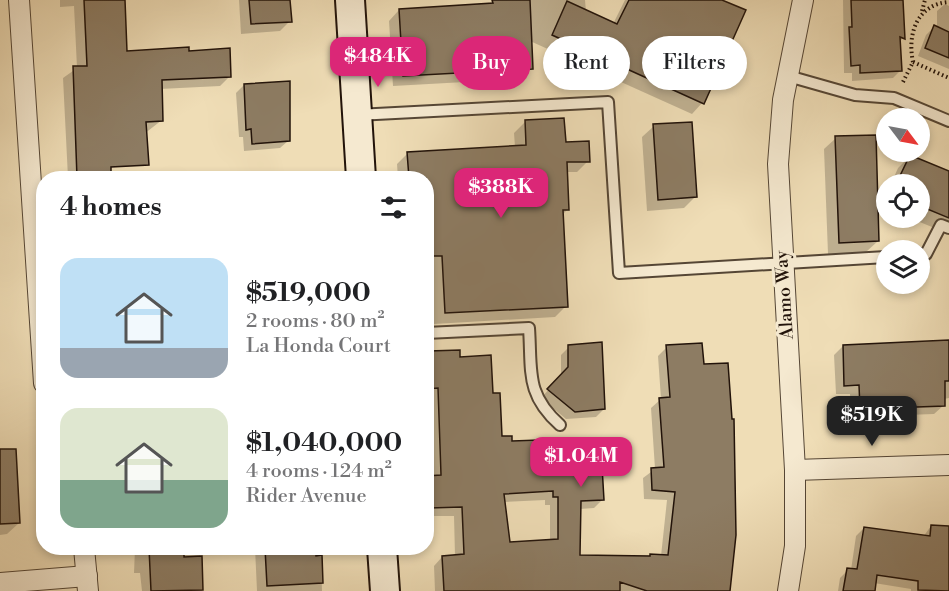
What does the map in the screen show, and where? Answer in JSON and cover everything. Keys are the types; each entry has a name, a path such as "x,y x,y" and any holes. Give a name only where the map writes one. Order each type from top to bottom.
{"street":[{"path":"19,0 36,260"},
{"path":"350,0 361,171"},
{"name":"Alamo Way","path":"788,591 795,546 795,470 778,164 780,122 803,0"},
{"path":"795,470 949,465"},
{"path":"0,583 87,584 85,555"},
{"path":"382,555 385,591"}],"lane":[{"path":"788,76 855,95 894,98 949,121"},
{"path":"357,115 608,102 619,273 876,258"},
{"path":"930,246 941,225 949,228"},
{"path":"434,333 529,328 535,396 546,413 560,425"}],"path":[{"path":"894,98 914,62 912,47 925,0"},
{"path":"940,0 949,2"},
{"path":"919,16 929,7 949,2"},
{"path":"914,62 949,78"}],"building":[{"path":"84,0 125,0 127,51 189,47 189,51 230,48 231,77 162,80 163,121 146,122 149,165 111,167 111,171 77,171 73,66 87,66"},
{"path":"249,0 290,0 292,22 251,24"},
{"path":"492,0 530,0 533,69 531,69 531,36 452,36 452,73 403,76 399,9 493,3"},
{"path":"629,0 722,0 746,10 734,36 642,36 642,76 630,70 630,36 552,35 567,1 617,24"},
{"path":"851,0 903,0 905,39 900,37 902,71 860,73 860,65 851,66 849,27 852,27"},
{"path":"934,25 949,32 949,58 925,48"},
{"path":"290,81 290,141 252,144 251,129 246,130 244,84"},
{"path":"673,90 710,90 704,104"},
{"path":"564,118 566,142 589,141 590,162 567,162 569,210 563,210 568,307 445,313 442,256 434,256 434,171 408,171 407,152 526,145 525,120"},
{"path":"692,122 697,197 658,200 653,124"},
{"path":"876,135 876,228 879,228 879,240 839,243 835,136"},
{"path":"907,162 927,162 949,171 949,218 930,210 930,174 901,174"},
{"path":"949,340 949,381 945,381 945,406 860,409 859,385 844,386 843,345"},
{"path":"602,342 605,409 575,412 547,389 568,367 568,345"},
{"path":"702,343 704,364 728,363 732,419 734,419 736,535 730,591 647,591 620,582 620,591 444,591 442,556 464,554 462,507 434,508 434,475 441,475 438,388 434,388 434,351 460,350 460,357 491,355 493,393 500,393 502,436 512,436 512,441 567,439 568,463 585,462 585,468 602,466 604,500 581,501 580,555 668,555 675,492 652,490 651,468 664,467 659,398 670,397 666,345","holes":["553,491 553,497 558,497 558,539 510,542 504,494"]},
{"path":"0,449 16,449 20,523 0,524"},
{"path":"931,525 949,526 949,591 918,590 918,581 877,575 875,591 843,591 847,568 857,569 864,527 930,536"},
{"path":"149,555 202,556 203,590 151,591"},
{"path":"265,555 322,555 323,583 267,586"}]}
